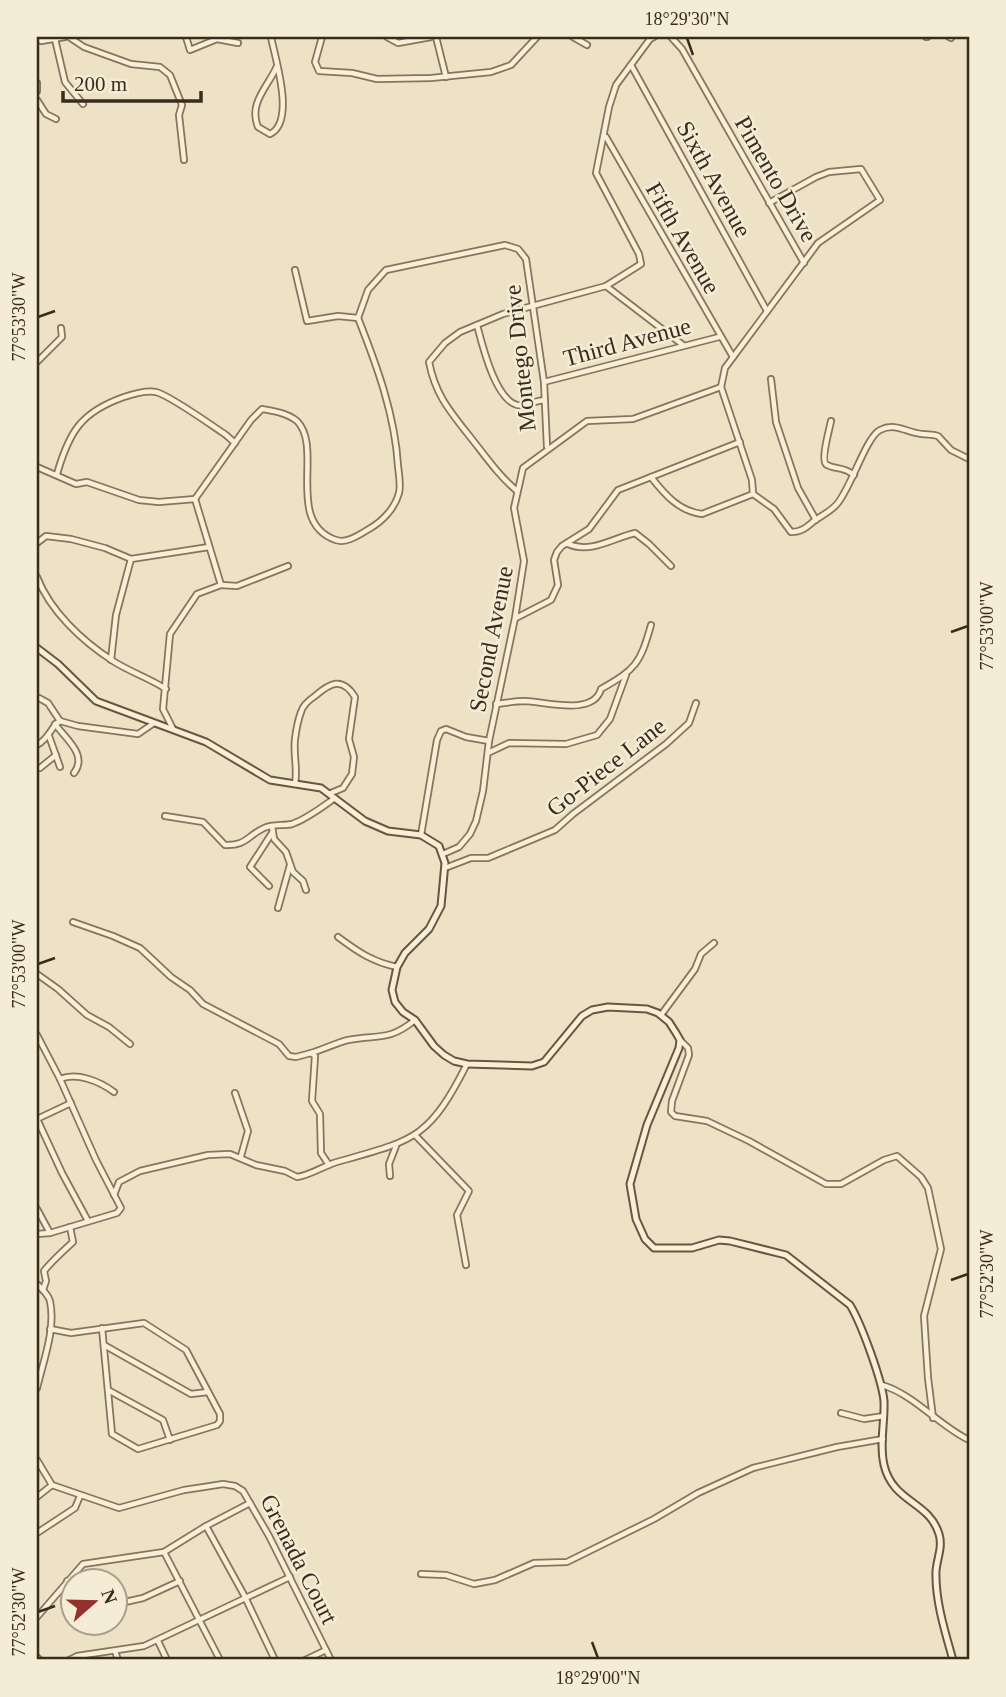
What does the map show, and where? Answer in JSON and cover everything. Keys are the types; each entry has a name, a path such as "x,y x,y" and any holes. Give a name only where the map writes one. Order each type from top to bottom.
{"street":[{"path":"37,38 41,41 67,37 84,47 131,64 160,67 170,75 182,105 179,115 184,160"},
{"path":"186,37 190,51 217,39 237,43"},
{"path":"271,37 283,91 282,114 276,130 270,134 258,127 254,114 259,96 277,66"},
{"path":"322,37 314,62 319,71 352,73 377,79 446,77 491,72 511,65 537,37"},
{"path":"387,37 398,43 434,37 446,77"},
{"path":"573,37 587,45"},
{"path":"517,491 500,477 449,412 432,376 429,362 445,343 460,332 503,314 606,286 641,264 639,254 596,173 616,85 651,37"},
{"name":"Pimento Drive","path":"671,37 681,49 804,263 726,368 721,387"},
{"path":"55,38 65,82 83,104"},
{"name":"Sixth Avenue","path":"631,65 767,311"},
{"path":"37,83 37,91"},
{"path":"37,100 46,114 56,119"},
{"name":"Fifth Avenue","path":"605,135 733,358"},
{"path":"769,203 829,172 861,169 880,201 818,243 804,263"},
{"name":"Montego Drive","path":"358,318 368,289 386,270 505,245 518,249 526,259 535,305 544,382 547,448"},
{"path":"37,467 76,484 87,482 139,500 159,502 195,499 251,420 262,409 281,412 297,422 304,433 307,456 306,494 311,516 321,532 336,541 345,542 378,524 394,506 400,489 398,460 388,407 375,362 358,318 338,316 307,320 295,270"},
{"path":"606,286 684,346"},
{"path":"477,325 488,366 512,402 520,406 545,400"},
{"path":"37,362 62,337 61,328"},
{"name":"Third Avenue","path":"544,382 719,337"},
{"path":"771,379 776,422 798,488 816,520"},
{"path":"721,387 752,480 753,494"},
{"name":"Second Avenue","path":"443,854 459,847 476,821 524,561 514,518 523,468 587,421 633,419 721,387"},
{"path":"57,474 62,454 75,429 95,408 135,393 156,392 235,443"},
{"path":"831,421 823,463 842,468 854,475"},
{"path":"753,494 774,509 792,532 806,528 838,503 872,437 881,429 899,426 911,432 938,436 951,450 969,459"},
{"path":"515,618 551,600 558,585 555,556 562,546 589,529 618,489 740,442"},
{"path":"651,477 669,500 693,513 702,514 753,494"},
{"path":"195,499 221,585"},
{"path":"568,543 585,547 606,544 635,533 671,566"},
{"path":"37,543 46,536 71,539 105,548 131,559 209,547"},
{"path":"111,660 116,615 131,559"},
{"path":"173,729 163,709 170,634 197,594 221,585 237,586 288,566"},
{"path":"37,577 49,603 74,629 111,660 166,689"},
{"path":"496,704 523,701 551,705 588,704 598,698 601,690 626,674 642,656 651,625"},
{"path":"37,648 58,664 96,701 221,749 270,780 321,788 365,821 388,831 421,835 439,846 445,868 442,906 436,918 405,953 397,967 392,990 395,1002 403,1012 415,1020 434,1046 454,1061 467,1064 532,1066 544,1062 582,1016 592,1010 608,1007 647,1009 669,1021 688,1048 689,1055 672,1101 671,1112 675,1116 707,1121 826,1184 841,1184 897,1156 925,1182 941,1249 924,1315 933,1418"},
{"path":"488,754 509,743 566,744 597,735 610,719 626,674"},
{"path":"164,816 203,822 225,845 236,845 266,827 290,825 343,788 352,774 354,757 349,739 355,697 352,691 341,685 333,683 322,688 301,711 294,742 297,774 295,784"},
{"path":"39,698 48,703 79,756 79,766 74,773"},
{"name":"Go-Piece Lane","path":"445,868 471,858 488,858 555,830 666,744 689,723 696,703"},
{"path":"57,722 138,734 154,723"},
{"path":"37,745 49,736 57,722"},
{"path":"421,835 440,731 446,729 466,737 489,741"},
{"path":"49,736 60,766"},
{"path":"40,768 56,755"},
{"path":"272,826 274,839 286,852 293,872 303,881 306,890"},
{"path":"269,886 250,867 272,833"},
{"path":"278,908 290,864"},
{"path":"73,922 140,948 203,1004 279,1044 289,1056 296,1057 348,1040 391,1035 415,1020"},
{"path":"338,937 364,957 397,967"},
{"path":"661,1015 695,969 701,954 714,943"},
{"path":"37,974 87,1015 109,1027 130,1044"},
{"path":"37,1035 121,1208 117,1213 50,1233 37,1234"},
{"path":"680,1040 674,1064 647,1125 631,1175 631,1201 645,1239 654,1248 692,1248 730,1241 786,1255 850,1305 882,1385 884,1465 894,1488 931,1517 940,1535 937,1582 953,1660"},
{"path":"311,1052 315,1056 312,1101 320,1114 321,1153 329,1165"},
{"path":"114,1195 119,1182 147,1169 208,1155 241,1156 249,1162 285,1171 297,1177 397,1146 415,1135 442,1109 467,1064"},
{"path":"60,1079 78,1076 108,1087 114,1092"},
{"path":"235,1093 248,1131 241,1156"},
{"path":"71,1103 37,1119 88,1221"},
{"path":"415,1135 469,1191 457,1215 466,1265"},
{"path":"390,1176 389,1164 397,1146"},
{"path":"37,1209 50,1233"},
{"path":"43,1290 46,1281 44,1271 48,1264 59,1258 73,1242 70,1227"},
{"path":"37,1284 50,1301 50,1329 37,1388"},
{"path":"50,1329 71,1333 139,1322 149,1325 186,1350 219,1414 217,1424 138,1449 116,1437 110,1429 102,1328"},
{"path":"103,1345 191,1394 208,1392"},
{"path":"882,1385 895,1389 951,1431 969,1440"},
{"path":"107,1389 163,1420 170,1440"},
{"path":"841,1413 864,1419 884,1416"},
{"path":"421,1574 446,1575 474,1584 495,1580 534,1563 567,1562 654,1519 698,1493 753,1468 837,1447 883,1439"},
{"path":"37,1460 52,1485 37,1497"},
{"name":"Grenada Court","path":"52,1485 118,1508 184,1490 223,1484 243,1491 331,1660"},
{"path":"37,1533 75,1508 80,1496"},
{"path":"79,1568 83,1563 164,1552 250,1503"},
{"path":"206,1526 246,1599 275,1660"},
{"path":"164,1552 220,1660"},
{"path":"69,1660 76,1656 144,1646 158,1641 290,1577"},
{"path":"130,1601 143,1598 180,1581"},
{"path":"37,1618 60,1590"},
{"path":"158,1641 167,1660"},
{"path":"305,1660 326,1650"},
{"path":"115,1651 118,1660"}]}
